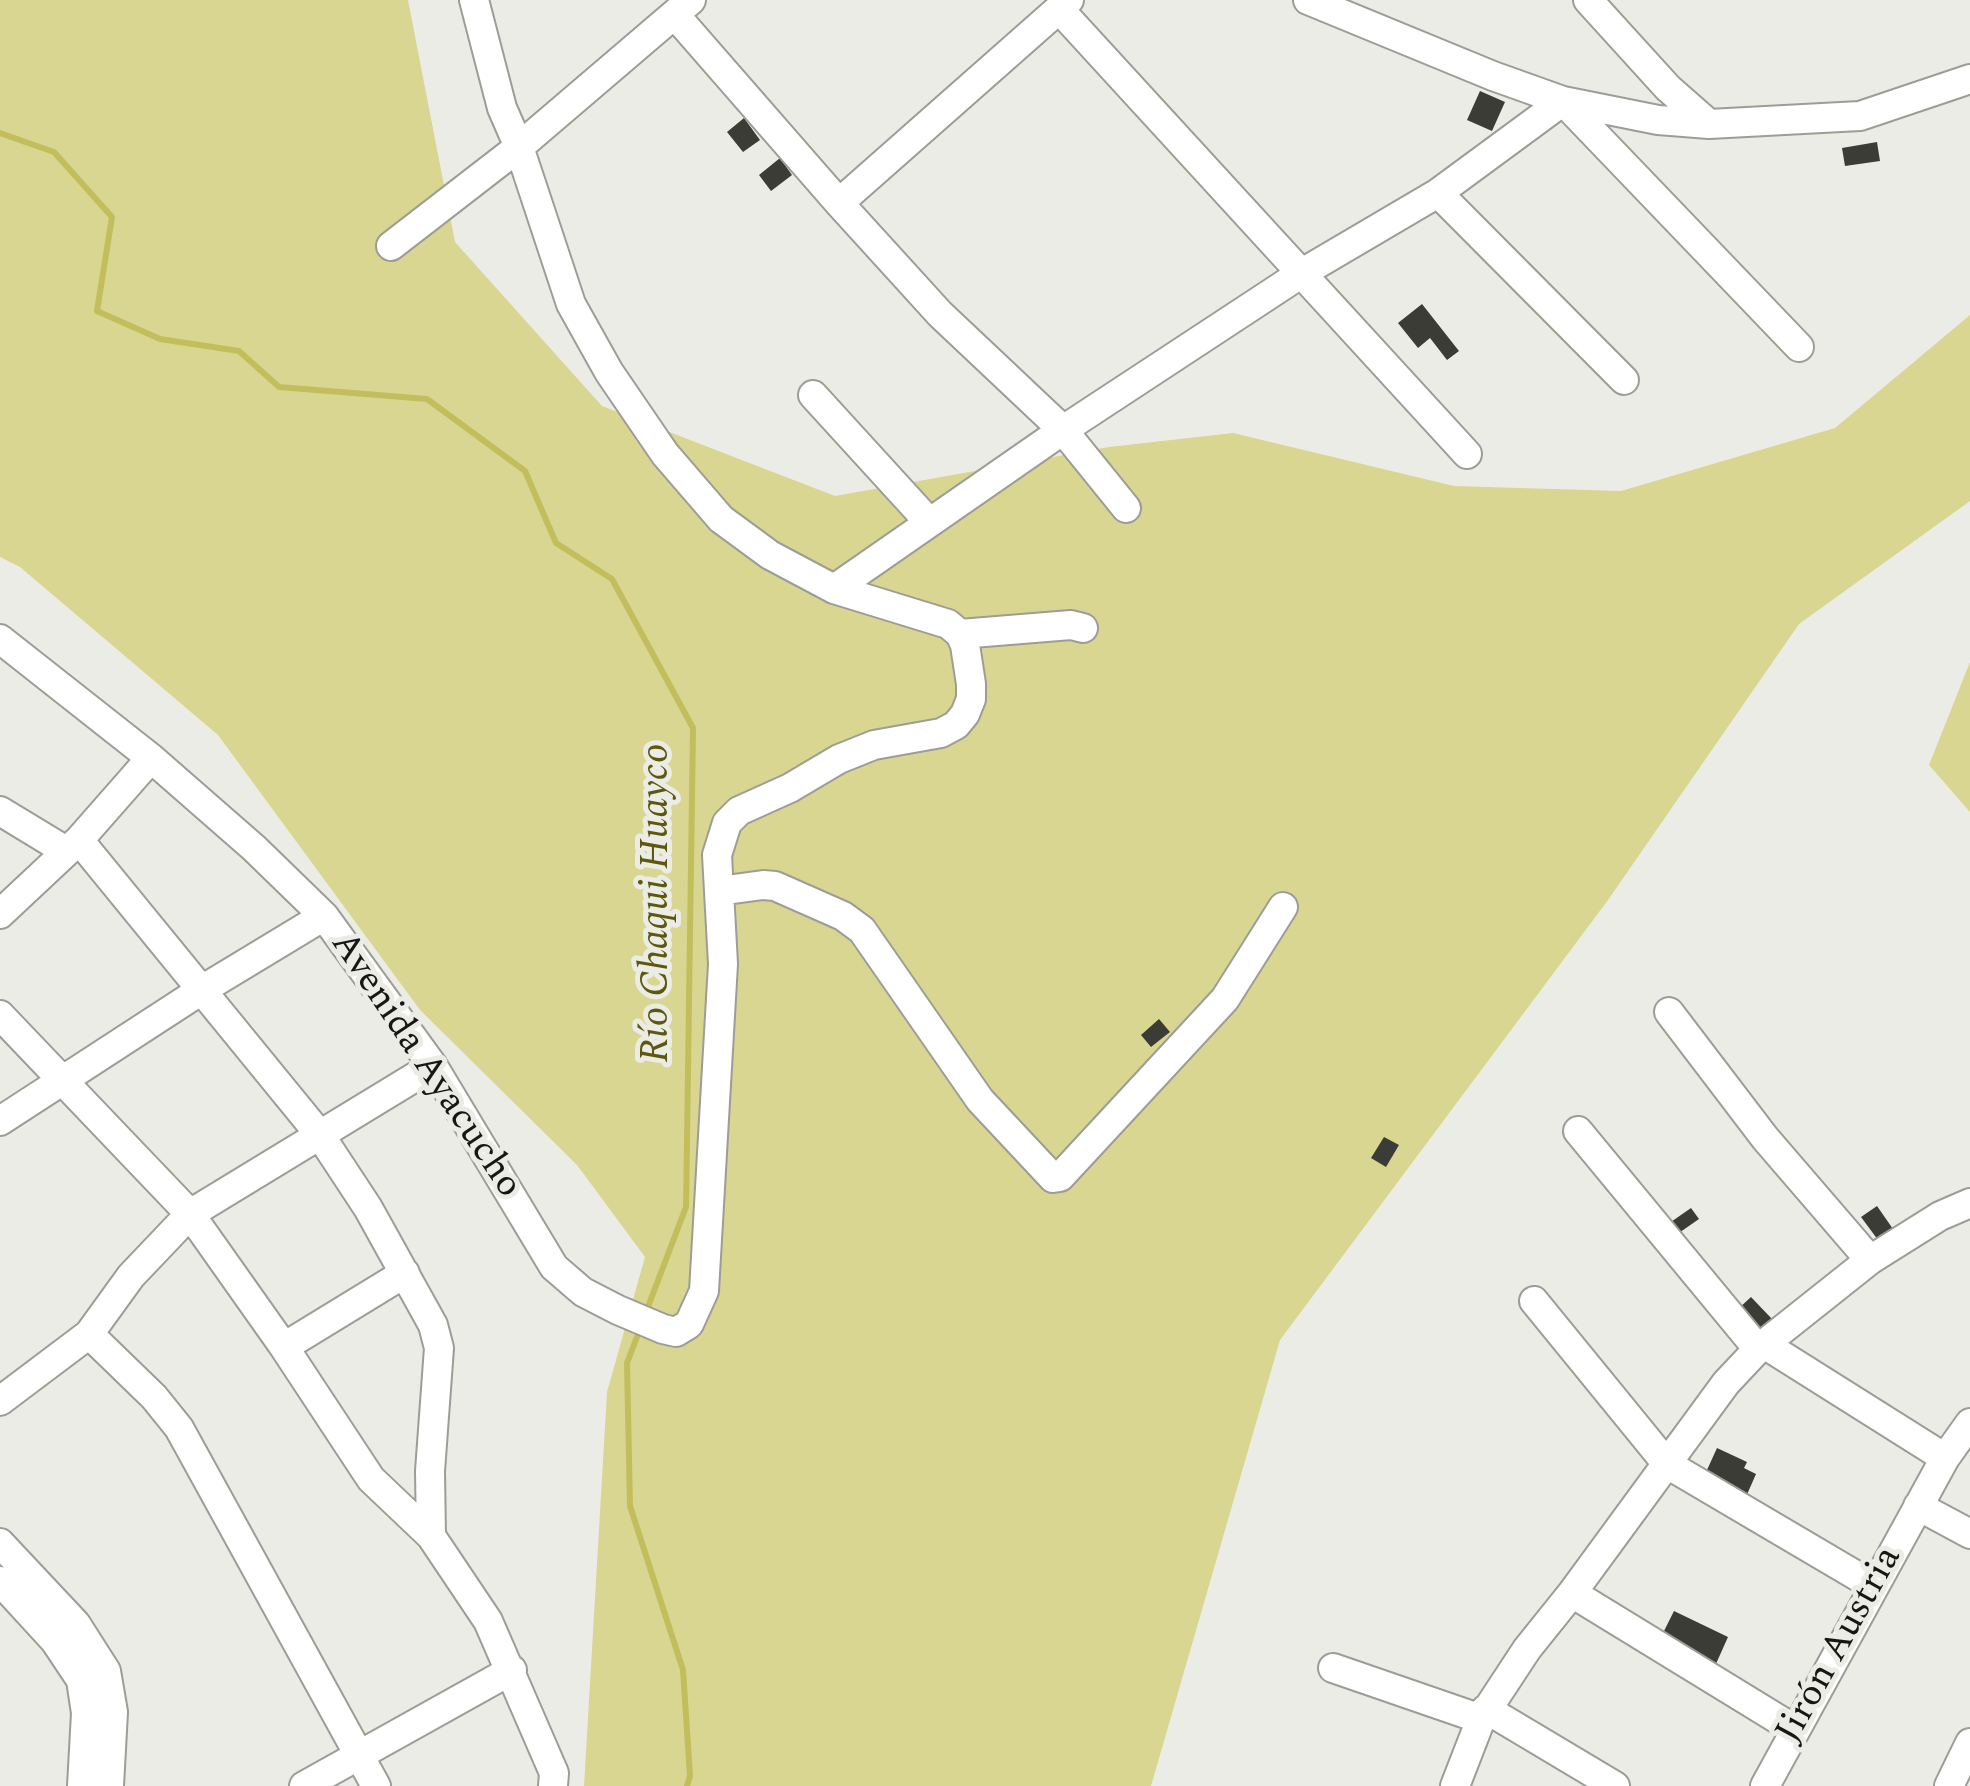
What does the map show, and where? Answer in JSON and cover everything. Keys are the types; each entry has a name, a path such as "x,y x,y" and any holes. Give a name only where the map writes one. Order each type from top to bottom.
{"street":[{"path":"474,0 496,90 571,304 609,372 664,454 720,519 770,555 834,589 926,616 948,624 960,634 971,699 956,725 941,733 857,752 739,811 727,823 720,839 719,891 775,886 843,916 862,930 980,1100 1053,1178 1060,1177 1225,999 1282,907"},
{"path":"1308,0 1563,101 1658,120 1709,124 1860,116 1970,79"},
{"path":"1588,0 1668,88 1709,124"},
{"path":"392,246 519,147 684,5 839,204 940,314 1062,430 1126,508"},
{"path":"839,204 1064,5 1467,454"},
{"path":"834,589 1062,430 1302,273 1438,193 1563,101"},
{"path":"1563,101 1798,347"},
{"path":"1438,193 1624,380"},
{"path":"813,395 929,522"},
{"path":"960,634 1072,625 1084,628"},
{"name":"Avenida Ayacucho","path":"0,639 152,758 324,916 432,1066 554,1266 583,1292 676,1332 689,1324 704,1290 723,964 719,891"},
{"path":"0,914 73,845 152,758"},
{"path":"0,811 73,845 320,1135 368,1208 433,1325 439,1348 430,1471 431,1536"},
{"path":"0,1121 324,916"},
{"path":"1669,1012 1764,1138 1870,1260"},
{"path":"0,1015 190,1214 370,1478 431,1536 488,1621 512,1670 546,1782"},
{"path":"0,1401 90,1334 131,1276 190,1214 432,1066"},
{"path":"1578,1131 1761,1347 1945,1458"},
{"path":"1455,1786 1484,1714 1526,1649 1572,1593 1726,1383 1761,1347 1870,1260 1940,1216 1970,1203"},
{"path":"284,1347 405,1273"},
{"path":"1534,1301 1667,1464 1874,1586"},
{"path":"90,1334 179,1428 376,1786"},
{"name":"Jirón Austria","path":"1765,1786 1945,1458 1970,1424"},
{"path":"1918,1506 1970,1534"},
{"path":"0,1543 76,1624 106,1670 112,1712 109,1786"},
{"path":"0,1580 55,1640 81,1680 86,1714 82,1786"},
{"path":"1572,1593 1794,1729"},
{"path":"1333,1668 1484,1714 1615,1786"},
{"path":"304,1786 512,1670"},
{"path":"1949,1786 1970,1744"}],"shaded area":[{"path":"0,0 408,0 455,242 602,406 835,496 1109,447 1233,433 1454,486 1621,491 1835,428 1970,315 1970,501 1799,624 1608,900 1280,1340 1151,1786 584,1786 607,1392 645,1257 577,1165 420,1010 218,735 20,567 0,557"},
{"path":"1970,662 1970,812 1929,765"}],"building":[{"path":"1480,91 1505,102 1492,131 1467,120"},
{"path":"744,118 760,140 743,152 727,132"},
{"path":"1877,142 1880,161 1845,166 1842,148"},
{"path":"780,158 792,175 771,191 759,175"},
{"path":"1422,304 1459,351 1447,360 1430,338 1418,348 1398,323"},
{"path":"1159,1019 1170,1032 1151,1047 1141,1035"},
{"path":"1384,1137 1399,1145 1386,1167 1371,1158"},
{"path":"1877,1206 1893,1229 1878,1240 1861,1217"},
{"path":"1691,1208 1699,1219 1676,1235 1668,1224"},
{"path":"1751,1297 1772,1319 1759,1331 1738,1309"},
{"path":"1717,1448 1747,1462 1744,1468 1756,1474 1745,1499 1702,1481"},
{"path":"1674,1611 1728,1637 1715,1666 1660,1639"}],"waterway":[{"name":"Río Chaqui Huayco","path":"0,133 54,152 112,217 97,311 160,339 239,351 279,387 427,399 525,471 556,543 612,579 693,728 686,1207 646,1312"},
{"name":"Río Chaqui Huayco","path":"640,1329 627,1363 630,1506 683,1670 690,1776 687,1786"}]}
